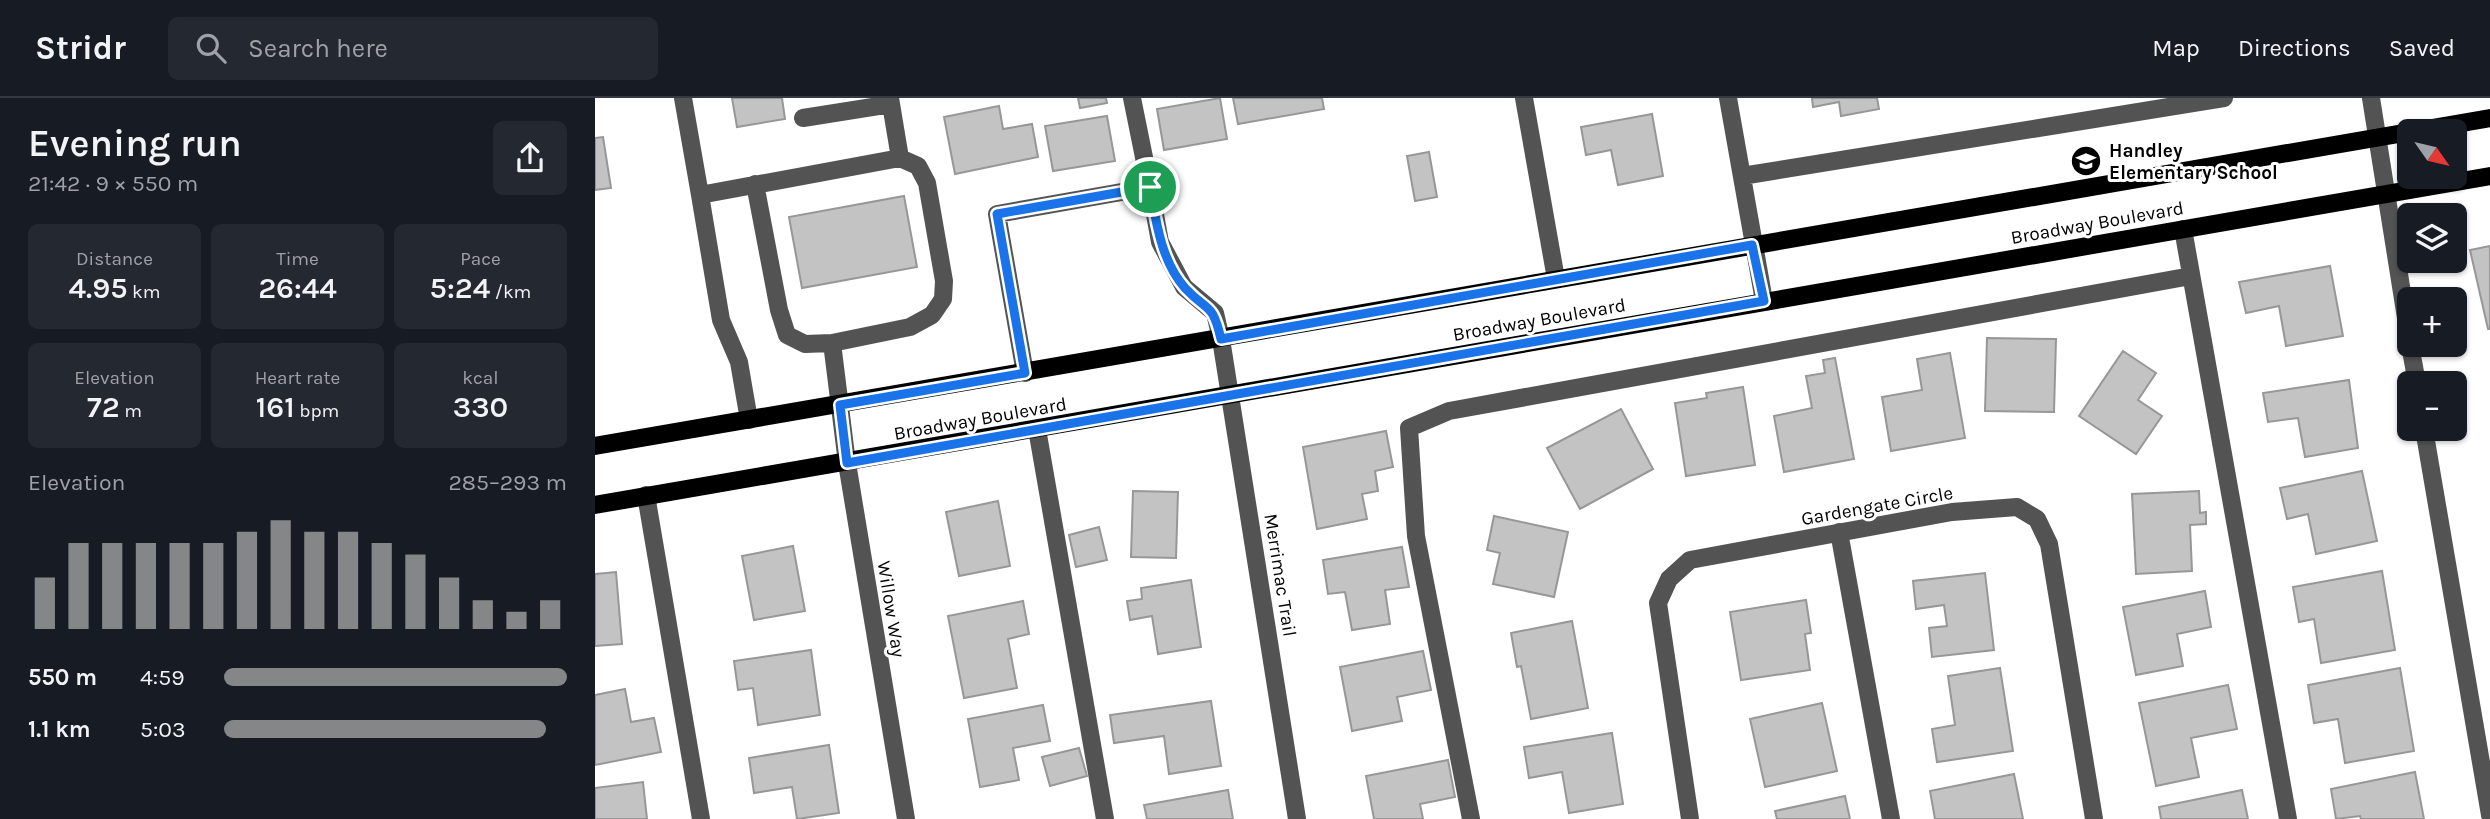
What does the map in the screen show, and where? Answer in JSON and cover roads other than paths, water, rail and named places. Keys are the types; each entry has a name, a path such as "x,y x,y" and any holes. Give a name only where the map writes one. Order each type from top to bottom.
{"main road":[{"name":"Broadway Boulevard","path":"595,446 2490,118"},
{"name":"Broadway Boulevard","path":"595,505 2490,176"}],"street":[{"path":"683,98 721,320 739,362 749,420"},
{"name":"Merrimac Trail","path":"1132,98 1160,242 1184,287 1215,313 1221,339 1232,393 1297,819"},
{"path":"1524,98 1556,279"},
{"path":"1728,98 1764,301"},
{"path":"1742,177 2224,98"},
{"path":"2371,98 2400,287"},
{"path":"803,118 890,101 900,158"},
{"path":"700,195 755,184 900,158 918,166 927,183 944,281 943,299 932,315 910,327 832,343 805,344 787,335 779,310 755,184"},
{"path":"1025,373 997,214 1150,187"},
{"path":"2183,229 2288,819"},
{"path":"1471,819 1416,536 1409,428 1449,411 2191,276"},
{"name":"Willow Way","path":"832,343 847,463 906,819"},
{"path":"1037,429 1105,819"},
{"path":"2426,441 2490,815"},
{"path":"646,495 701,819"},
{"name":"Gardengate Circle","path":"1690,819 1658,603 1669,579 1690,559 1952,512 2017,507 2037,519 2049,544 2094,819"},
{"path":"1839,532 1891,819"}],"place":[{"name":"Handley Elementary School","path":"2086,161"}]}
